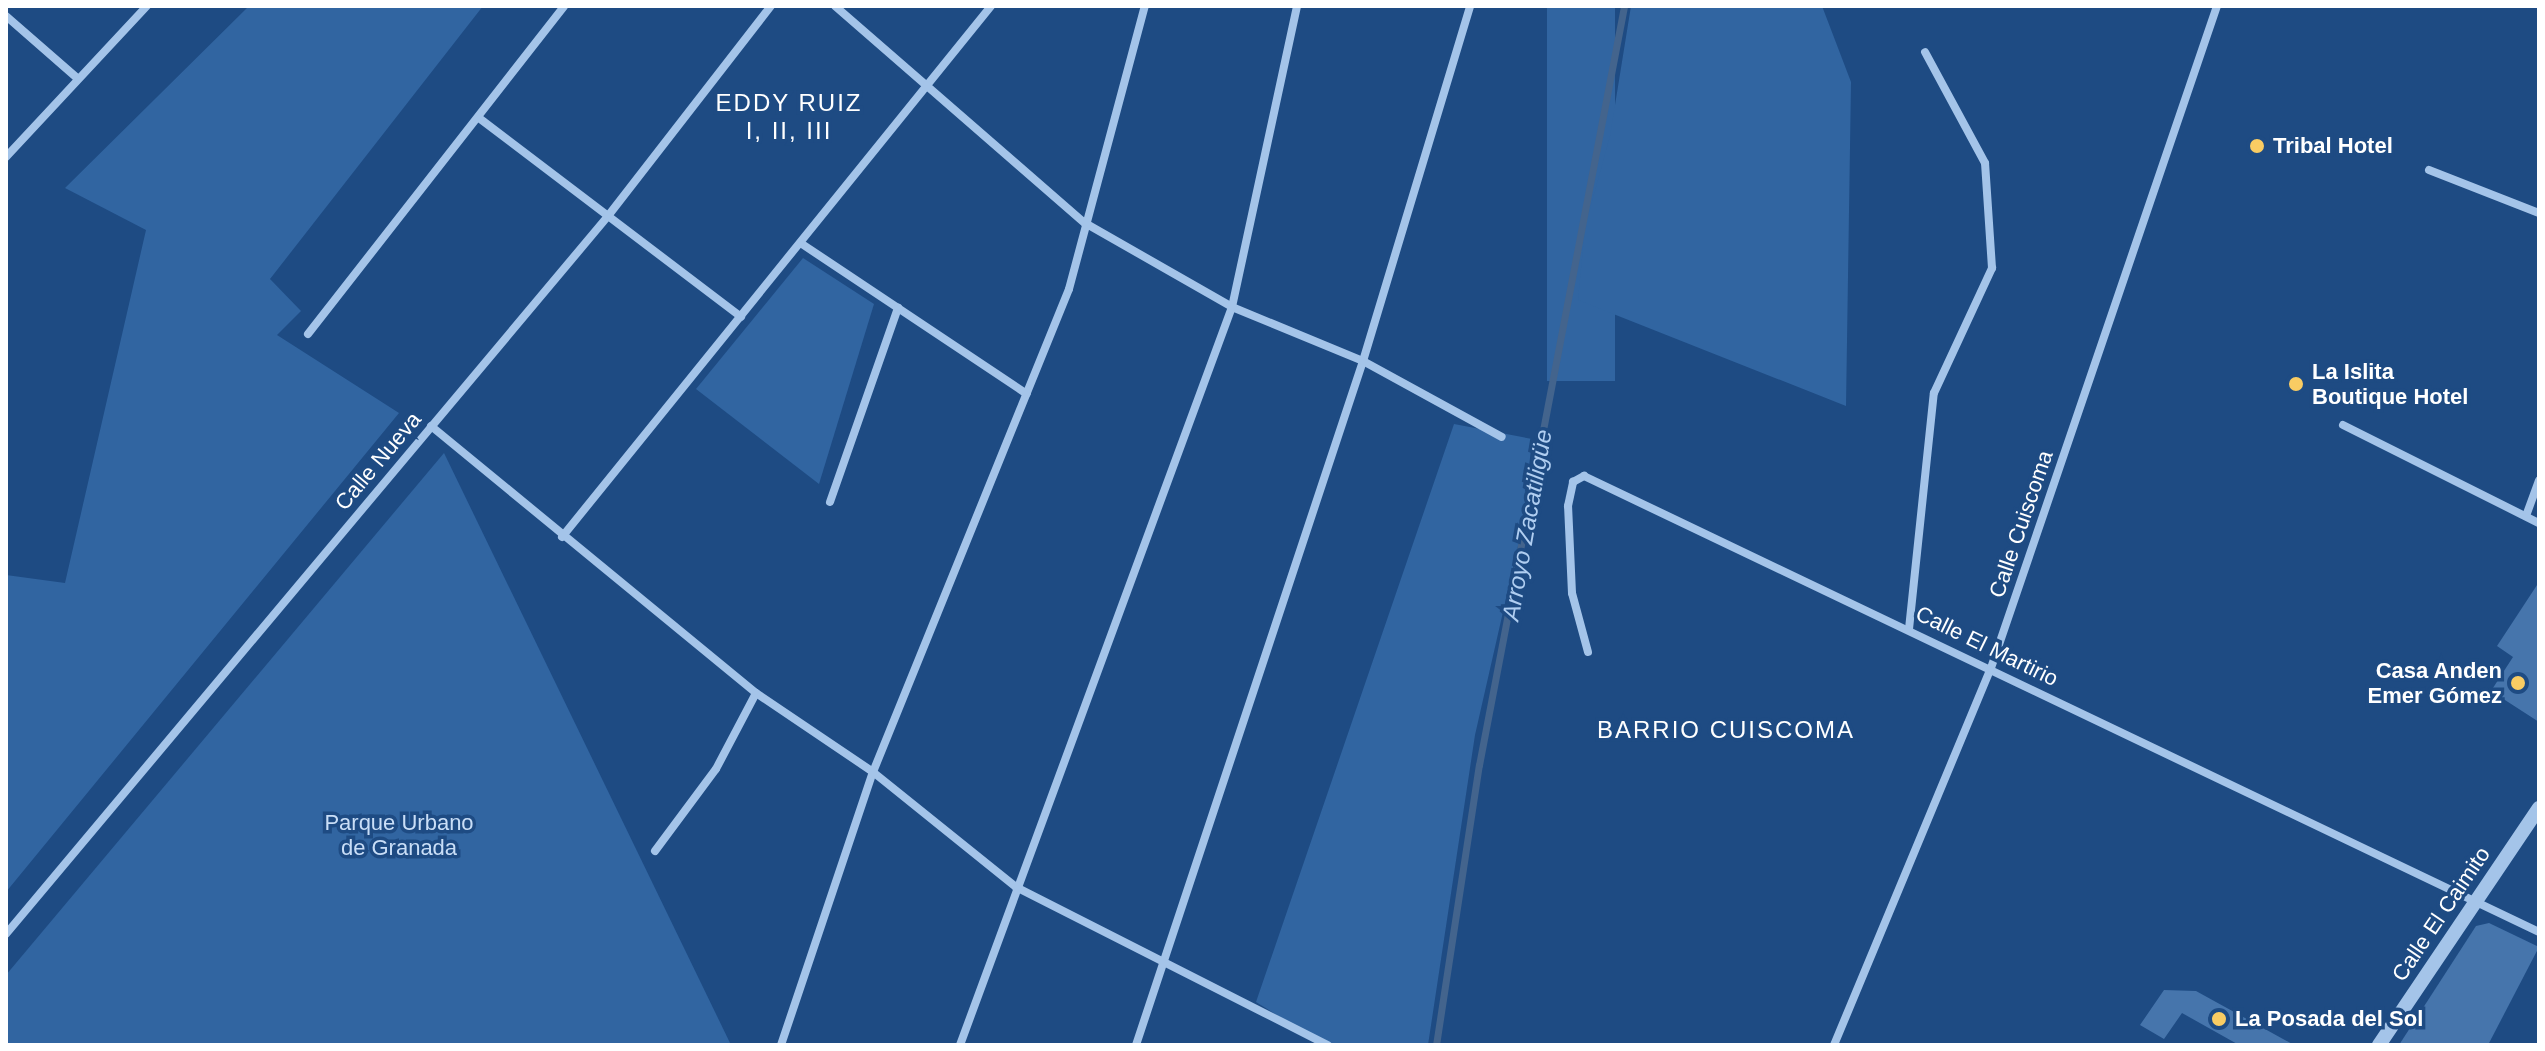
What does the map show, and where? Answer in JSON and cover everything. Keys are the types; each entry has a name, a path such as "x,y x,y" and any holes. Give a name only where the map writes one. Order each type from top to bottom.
{"street":[{"path":"6,157 76,77 147,6"},
{"path":"308,334 564,6"},
{"name":"Calle Nueva","path":"6,934 608,216 771,6"},
{"path":"835,6 1085,223 1232,307 1363,361 1502,437"},
{"path":"562,537 802,244 991,6"},
{"path":"781,1045 873,772 1069,289 1145,6"},
{"path":"960,1045 1232,307 1297,6"},
{"path":"1136,1045 1165,966 1363,361 1470,6"},
{"name":"Calle Cuiscoma","path":"1834,1045 1991,668 2217,6"},
{"path":"6,16 76,77"},
{"path":"1909,629 1934,393 1992,268 1985,163 1925,52"},
{"path":"479,118 741,317"},
{"path":"2429,170 2539,213"},
{"path":"802,244 1027,394"},
{"path":"830,502 898,308"},
{"path":"2343,425 2539,523"},
{"path":"431,426 562,537 756,693 873,772 1016,887 1165,966 1328,1045"},
{"name":"Calle El Martirio","path":"1588,652 1572,593 1568,506 1573,482 1584,476 2539,932"},
{"path":"2526,516 2539,480"},
{"path":"655,851 716,769 756,693"},
{"name":"Calle El Caimito","path":"2379,1045 2539,808"}],"green space":[{"path":"249,6 483,6 270,279 301,311 277,335 399,413 6,892 6,575 65,583 146,230 65,188"},
{"path":"1547,6 1615,6 1615,381 1547,381"},
{"path":"1631,6 1822,6 1851,82 1846,406 1578,300 1585,227 1610,136"},
{"path":"803,258 874,304 819,484 696,389"},
{"path":"1454,424 1532,439 1523,524 1475,735 1428,1045 1324,1045 1256,1002"},
{"name":"Parque Urbano de Granada","path":"444,453 731,1045 6,1045 6,975"}],"building":[{"path":"2539,582 2539,722 2491,691 2513,657 2497,646"},
{"path":"2489,923 2539,947 2488,1045 2399,1045 2476,926"},
{"name":"La Posada del Sol","path":"2164,990 2196,991 2294,1045 2239,1045 2182,1013 2164,1039 2140,1025"}],"waterway":[{"name":"Arroyo Zacatiligüe","path":"1436,1045 1479,765 1624,6"}],"place":[{"name":"Tribal Hotel","path":"2257,146"},
{"name":"La Islita Boutique Hotel","path":"2296,384"},
{"name":"Casa Anden Emer Gómez","path":"2518,683"},
{"name":"La Posada del Sol","path":"2219,1019"}],"district":[{"name":"EDDY RUIZ I, II, III","path":"789,117"},
{"name":"BARRIO CUISCOMA","path":"1726,730"}]}
